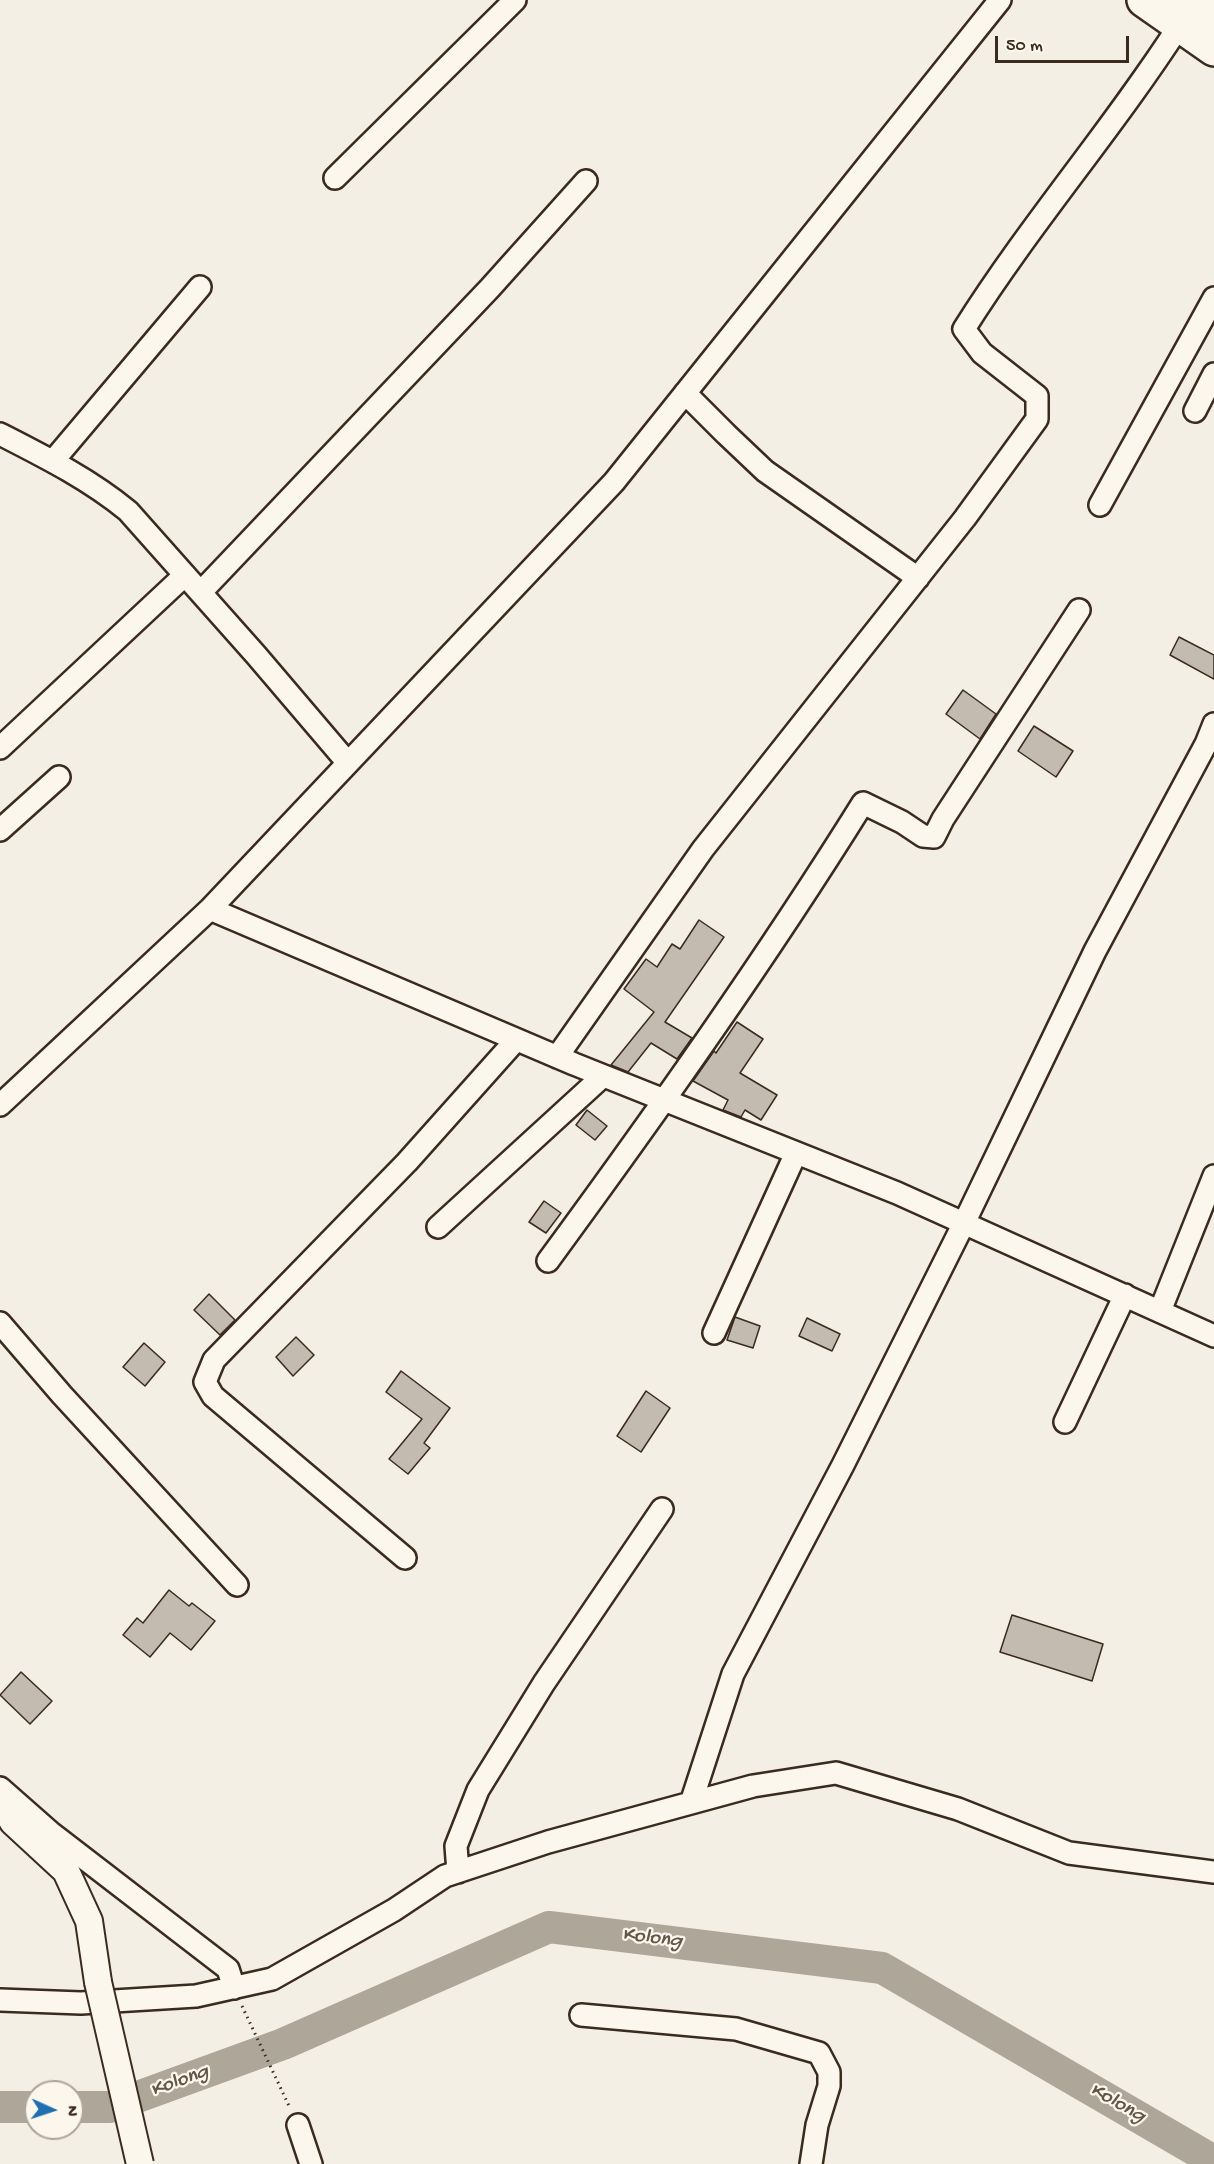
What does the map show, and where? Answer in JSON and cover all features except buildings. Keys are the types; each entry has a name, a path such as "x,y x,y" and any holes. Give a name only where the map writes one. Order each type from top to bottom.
{"main road":[{"path":"1144,0 1214,20"},
{"path":"1183,13 1214,49"}],"street":[{"path":"335,177 515,0"},
{"path":"0,1105 210,909 614,482 1000,0"},
{"path":"557,1057 703,849 965,518 1037,418 1036,396 982,353 964,329 989,289 1150,70 1183,13"},
{"path":"201,592 490,288 586,181"},
{"path":"53,461 200,287"},
{"path":"1100,505 1214,298"},
{"path":"1195,411 1214,374"},
{"path":"685,393 765,471 918,578"},
{"path":"0,434 53,461 107,494 128,511 348,763"},
{"path":"0,748 185,574"},
{"path":"548,1261 666,1100 863,803 902,822 923,836 934,837 943,819 1079,610"},
{"path":"691,1803 733,1674 843,1465 964,1223 1095,951 1206,744 1214,724"},
{"path":"0,830 59,777"},
{"path":"210,909 557,1057 897,1193 1214,1336"},
{"path":"405,1558 213,1396 205,1382 214,1360 408,1162 516,1040"},
{"path":"438,1227 603,1076"},
{"path":"714,1333 796,1153"},
{"path":"1160,1311 1214,1176"},
{"path":"1065,1422 1125,1294"},
{"path":"0,1323 62,1395 237,1585"},
{"path":"458,1872 456,1846 478,1790 544,1683 662,1509"},
{"path":"0,2000 93,2002 195,1996 272,1979 394,1910 445,1876 548,1842 753,1786 836,1773 958,1809 1069,1853 1214,1872"},
{"path":"0,1788 50,1832 228,1970 234,1988"},
{"path":"0,1800 13,1822 66,1871 89,1921 98,1982 140,2164"},
{"path":"581,2015 736,2029 819,2053 829,2072 829,2086 817,2125 811,2164"},
{"path":"298,2124 311,2164"}],"path":[{"path":"250,2025 298,2124"}],"waterway":[{"name":"Kolong","path":"84,2107 110,2107 283,2044 549,1927 882,1968 1214,2161"},
{"name":"Kolong","path":"0,2107 24,2107"}]}
